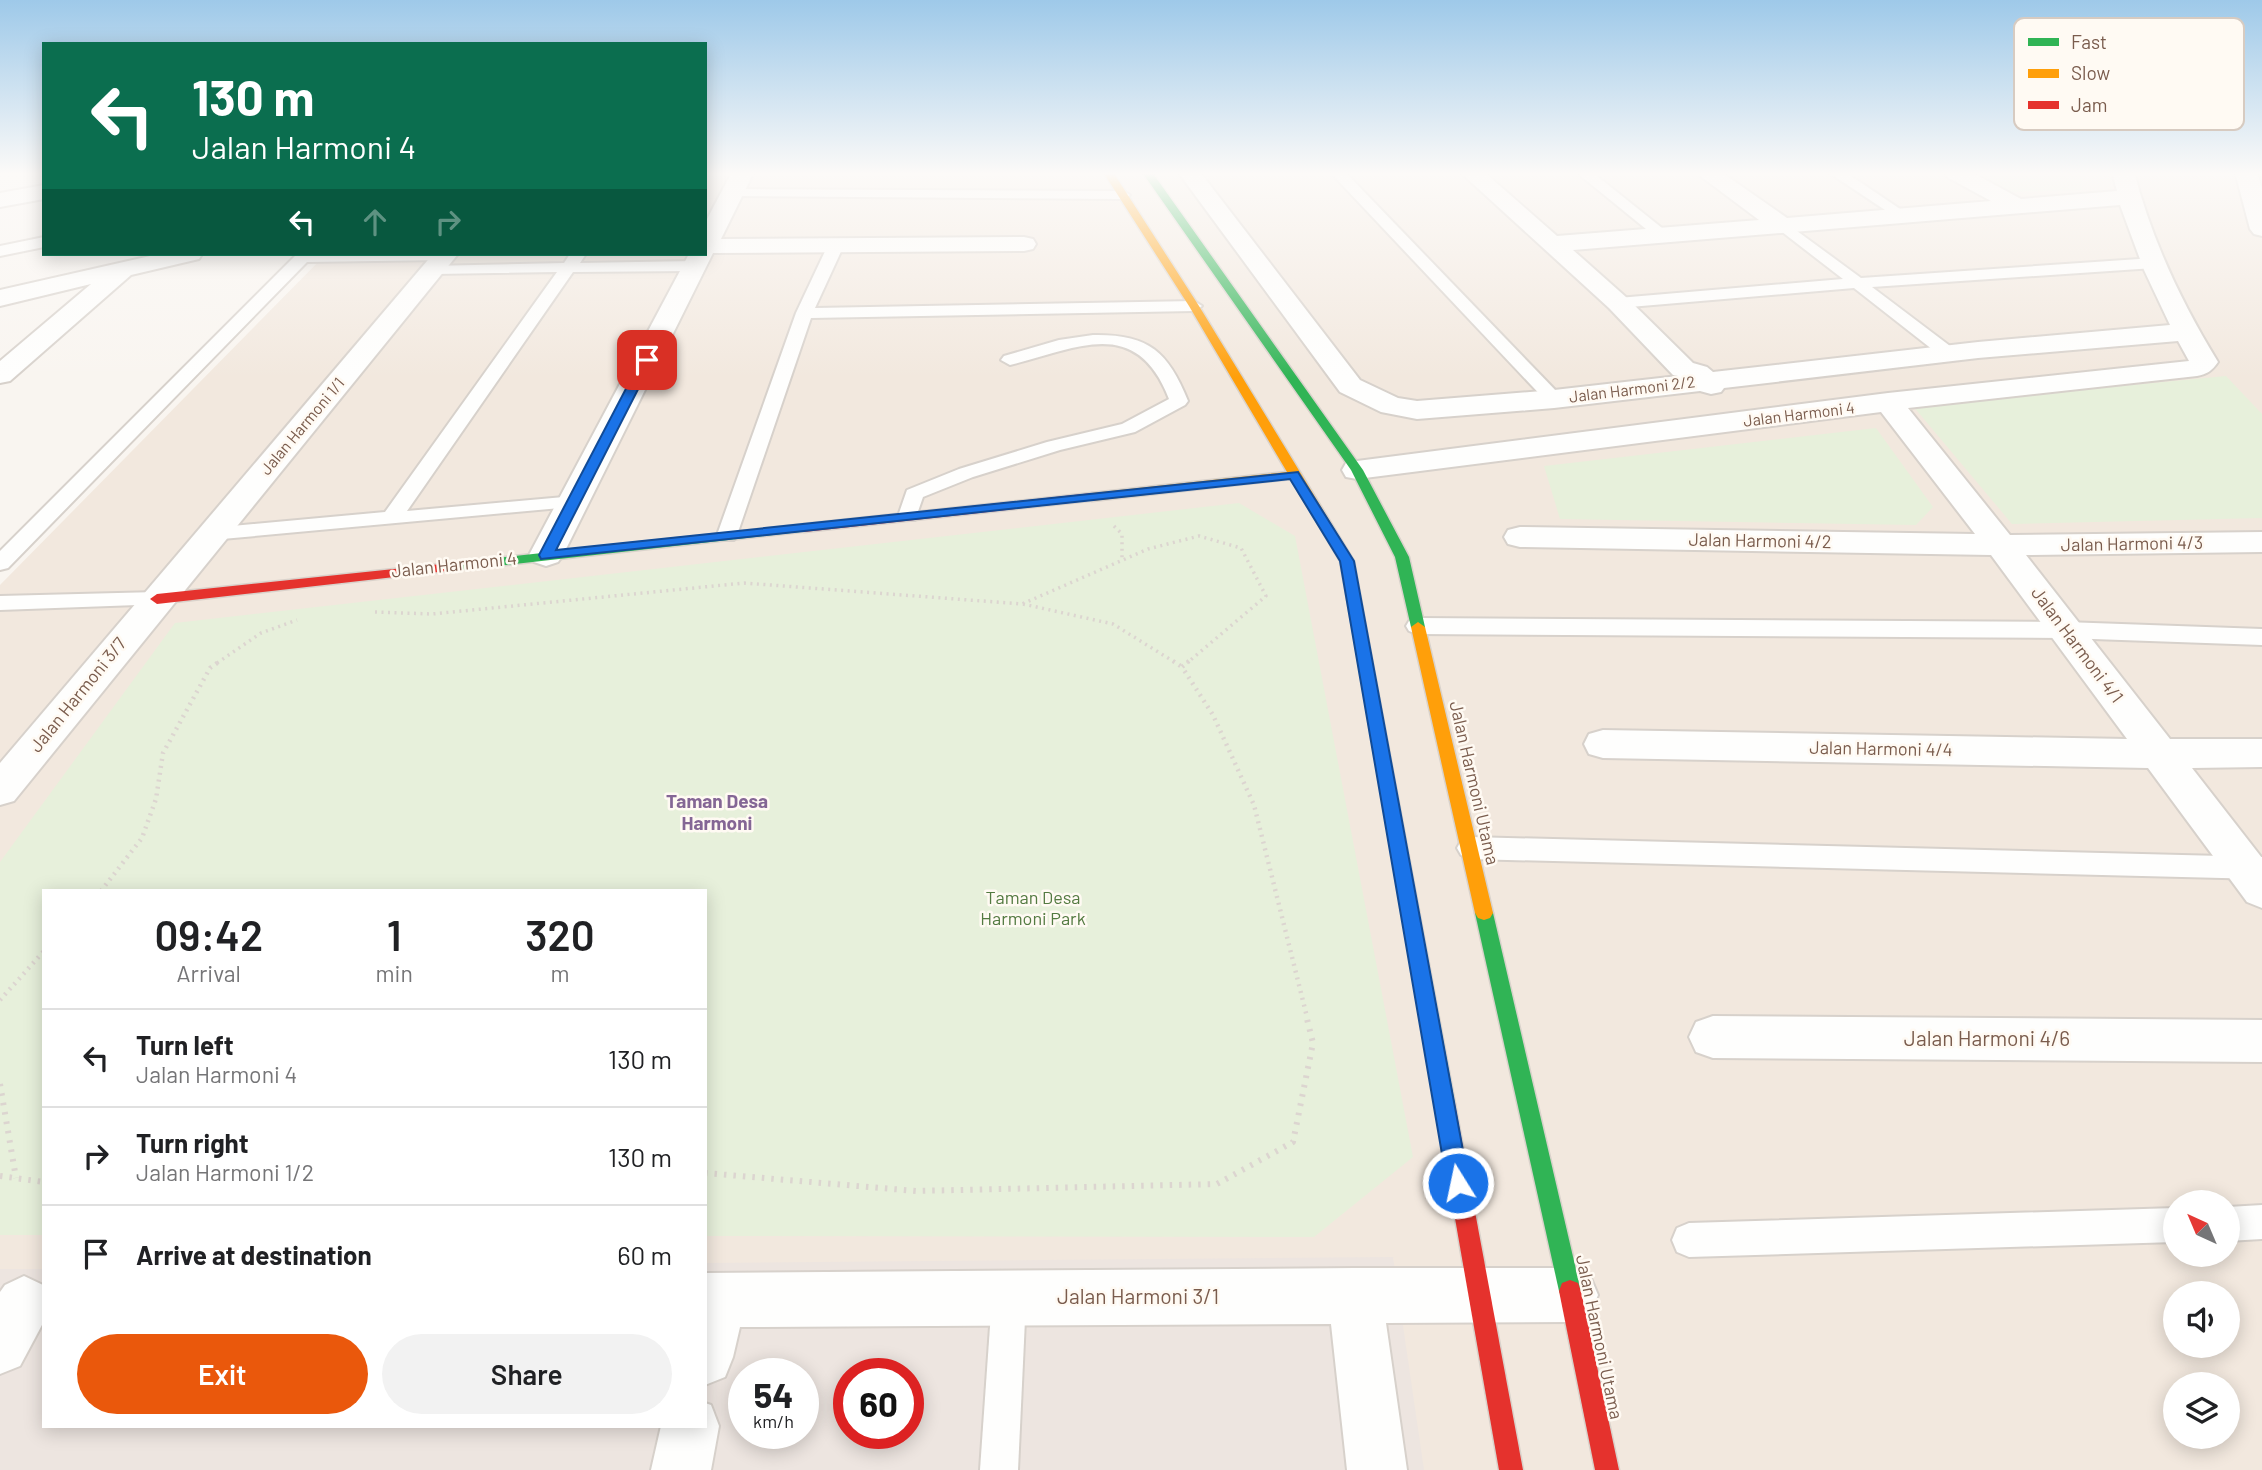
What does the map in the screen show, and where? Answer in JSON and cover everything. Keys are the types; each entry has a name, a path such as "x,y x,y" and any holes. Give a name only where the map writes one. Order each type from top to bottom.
{"main road":[{"path":"1152,241 1347,561 1511,1470"},
{"name":"Jalan Harmoni Utama","path":"1195,241 1357,470 1402,557 1571,1294 1607,1470"},
{"name":"Jalan Harmoni 4","path":"157,599 1294,475"}],"street":[{"name":"Jalan Harmoni 2/2","path":"1241,241 1350,386 1391,406 1417,410 1554,399 1691,377 2185,332"},
{"path":"1548,241 1618,303 1735,422"},
{"path":"1552,244 1594,241"},
{"path":"2145,241 2185,332"},
{"path":"707,253 836,245 1024,244"},
{"path":"0,298 181,256"},
{"path":"546,555 700,256"},
{"name":"Jalan Harmoni 1/1","path":"157,599 442,259"},
{"path":"0,375 125,269"},
{"name":"Jalan Harmoni 4","path":"1357,470 1888,402 2197,368 2204,362 2185,332"},
{"name":"Jalan Harmoni 4/1","path":"1888,402 2001,545 2159,754 2257,876"},
{"name":"Jalan Harmoni 4/2","path":"1520,537 2001,545"},
{"name":"Jalan Harmoni 4/3","path":"2001,545 2262,542"},
{"name":"Jalan Harmoni 3/7","path":"0,790 157,599"},
{"name":"Jalan Harmoni 4/4","path":"1604,744 2159,754 2262,753"},
{"name":"Jalan Harmoni 4/6","path":"1713,1037 2262,1041"},
{"name":"Jalan Harmoni 3/1","path":"711,1300 1571,1294"},
{"path":"1355,1295 1377,1470"},
{"path":"707,1338 711,1300"},
{"path":"681,1470 690,1428"}],"lane":[{"path":"1403,241 1554,399"},
{"path":"1802,241 1948,353"},
{"path":"0,250 42,242"},
{"path":"727,535 804,313 836,245"},
{"path":"0,542 283,256"},
{"path":"0,563 304,256"},
{"path":"339,256 573,260 647,256"},
{"path":"393,516 573,260"},
{"path":"1618,303 1858,283 2154,264"},
{"path":"804,313 1194,306"},
{"path":"908,516 914,494 966,473 1128,428 1179,401 1168,374 1144,349 1108,340 1066,343 1010,359"},
{"path":"212,534 575,502"},
{"path":"0,603 157,599"},
{"path":"1417,626 2066,630 2262,637"},
{"path":"1470,848 2257,876"},
{"path":"2240,1224 2262,1223"},
{"path":"1689,1240 2163,1225"},
{"path":"999,1470 1009,1298"}],"path":[{"path":"1022,604 1148,549 1199,536 1241,548 1266,596 1182,667"},
{"path":"364,612 432,614 604,594 744,583 1022,604 1113,624 1182,667 1213,715 1254,805 1312,1043 1293,1142 1217,1184 916,1191 707,1173"},
{"path":"103,889 142,838 156,799 163,753 211,668 261,633 298,620"},
{"path":"0,1000 42,953"},
{"path":"0,1084 16,1178"},
{"path":"0,1176 42,1182"}],"shaded area":[{"path":"707,241 2262,241 2262,1470 0,1470 0,585 324,256 707,256"},
{"path":"1393,1257 1424,1470 0,1470 0,1269 42,1269 42,1428 707,1428 707,1263"}],"green space":[{"path":"2226,376 2262,414 2262,518 2012,524 1913,406"},
{"path":"1876,428 1933,507 1916,525 1560,519 1544,466"},
{"name":"Taman Desa Harmoni Park","path":"1239,503 1295,536 1413,1157 1314,1237 707,1236 707,889 42,889 42,1235 0,1235 0,862 175,623"}],"traffic: fast":[{"path":"1195,241 1357,470 1402,557 1418,627"},
{"path":"451,567 804,528"},
{"path":"1362,643 1445,1104"},
{"path":"1484,913 1570,1291"}],"traffic: slow":[{"path":"1152,241 1347,561 1362,643"},
{"path":"1092,497 1294,475"},
{"path":"1418,627 1484,913"}],"traffic: jam":[{"path":"804,528 1092,497"},
{"path":"157,599 451,567"},
{"path":"1445,1104 1511,1470"},
{"path":"1570,1291 1607,1470"}],"district":[{"name":"Taman Desa Harmoni","path":"717,812"}],"route":[{"path":"647,360 546,555 1294,475 1347,561 1458,1183"}]}
